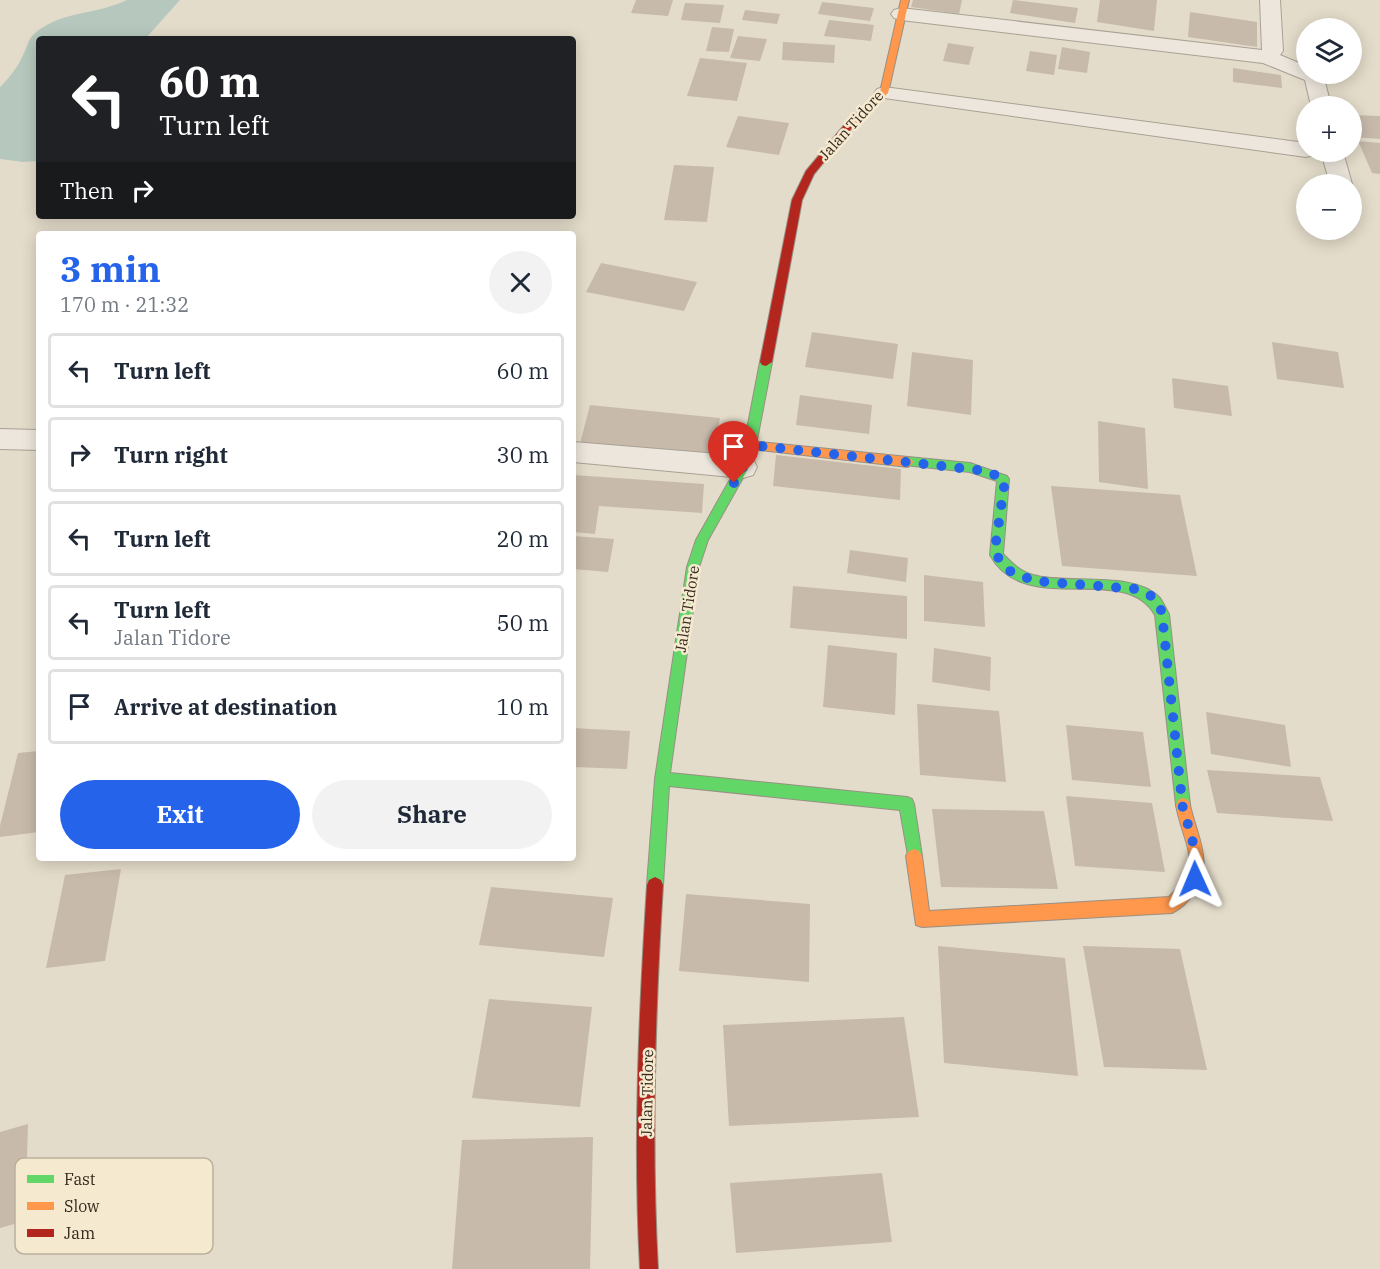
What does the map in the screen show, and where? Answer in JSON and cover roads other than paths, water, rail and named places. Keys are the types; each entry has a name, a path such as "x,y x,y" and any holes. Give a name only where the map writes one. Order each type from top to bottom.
{"street":[{"path":"1268,57 1273,51 1270,0"},
{"path":"903,7 1268,57 1296,68"},
{"name":"Jalan Tidore","path":"649,1269 645,1211 649,974 662,779 693,567 714,514 746,456 797,200 809,173 826,151 848,126 884,93 903,7"},
{"path":"884,93 1296,149"},
{"path":"0,439 36,440"},
{"path":"576,452 746,456 981,470 1003,479 996,555 1010,571 1034,581 1136,589 1150,594 1160,604 1183,810 1192,836 1197,864 1195,879 1172,905 922,919 907,804 662,779"}]}
